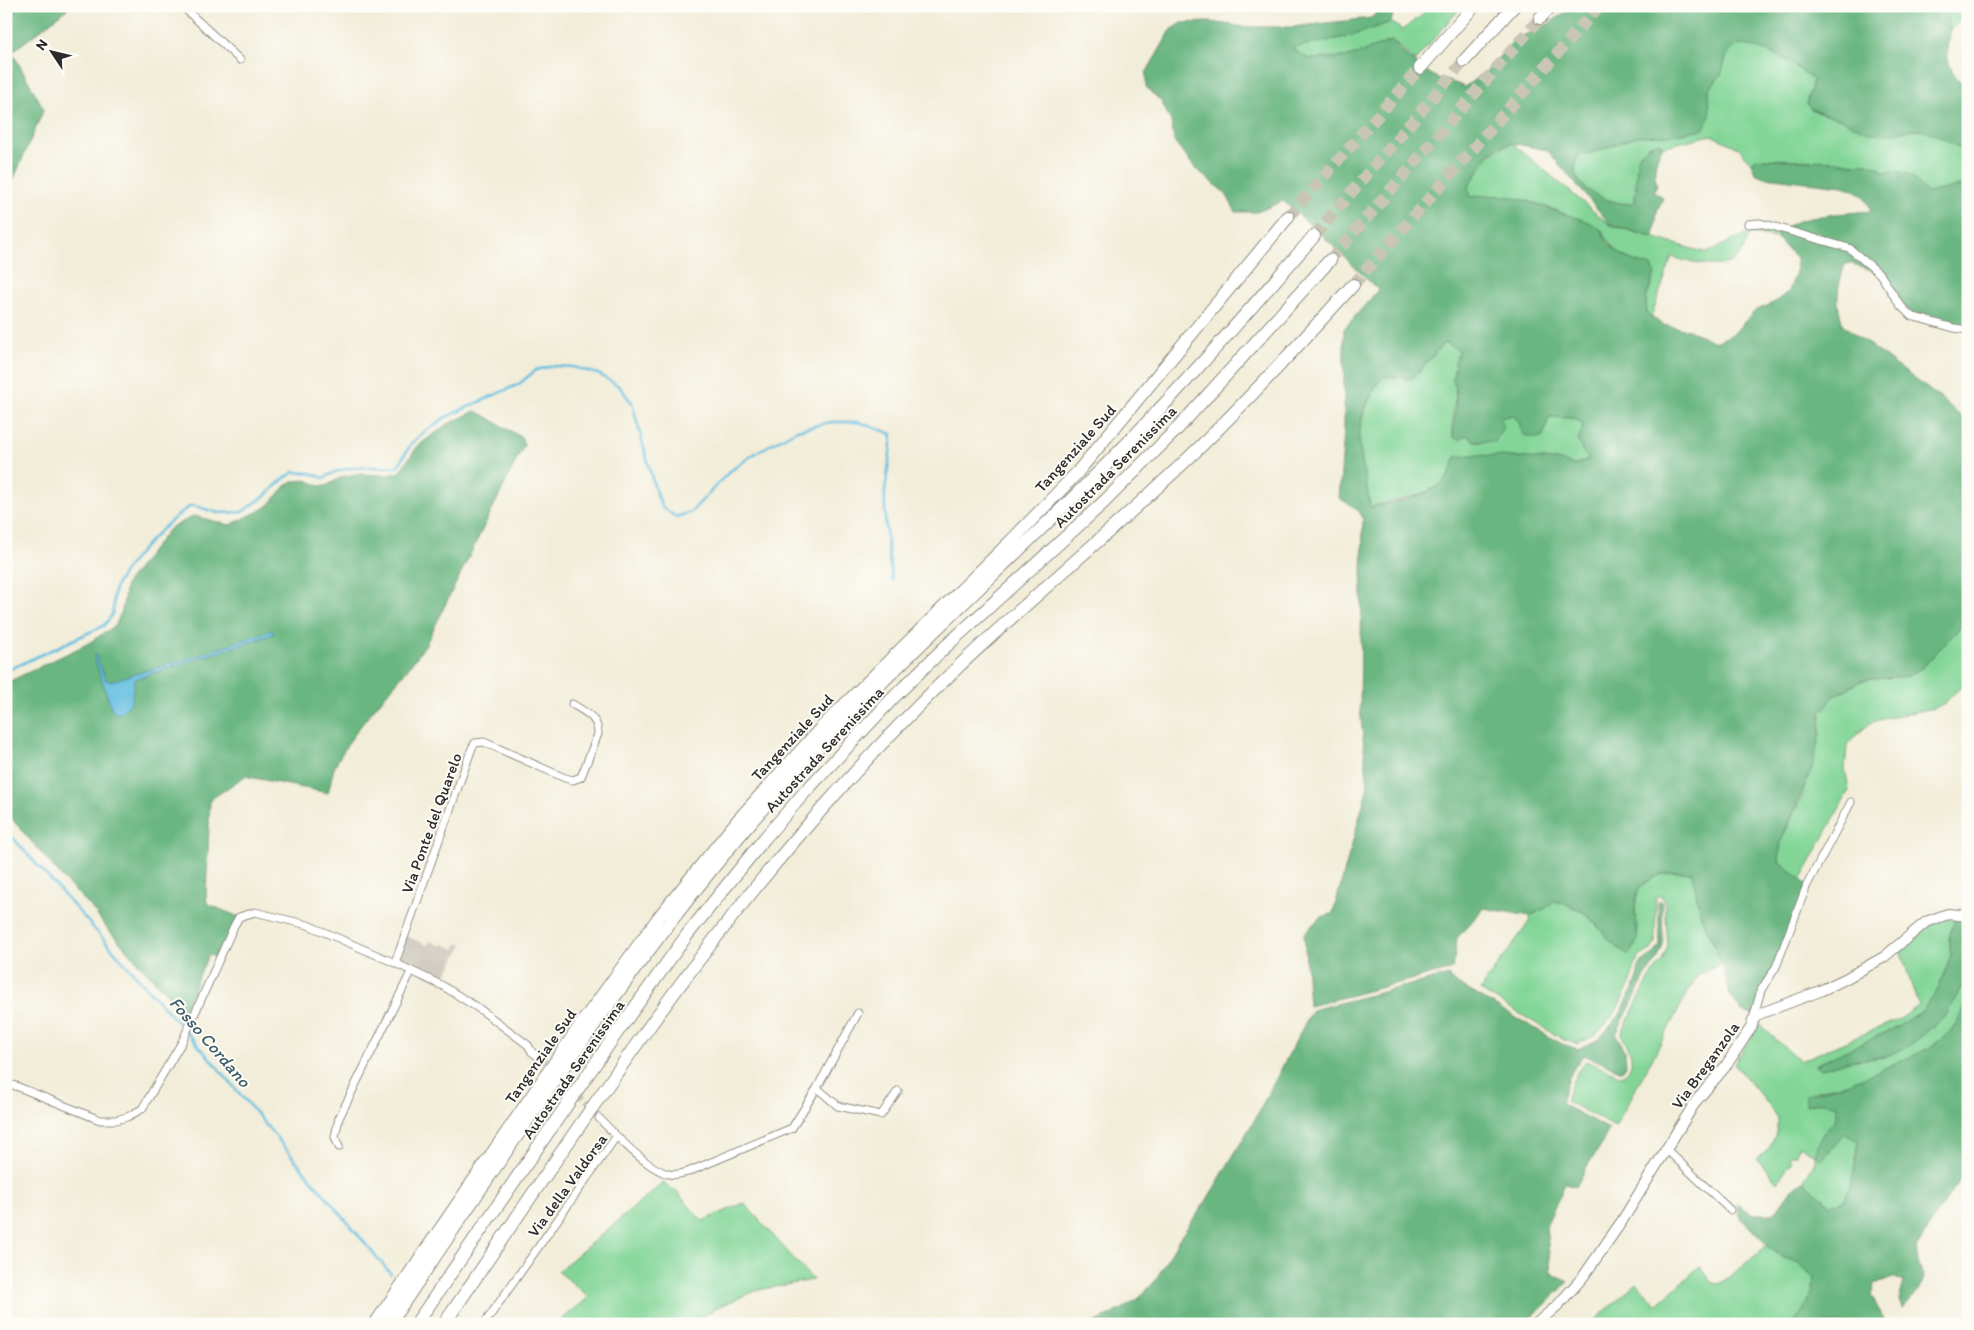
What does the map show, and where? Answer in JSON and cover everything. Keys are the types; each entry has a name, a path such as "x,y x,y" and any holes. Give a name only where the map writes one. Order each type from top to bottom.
{"highway":[{"path":"1420,68 1474,6"},
{"path":"1464,61 1514,6"},
{"path":"1540,18 1551,6"},
{"name":"Tangenziale Sud","path":"375,1324 584,1020 659,917 739,819 823,726 1012,540 1076,474 1288,217"},
{"name":"Tangenziale Sud","path":"389,1324 599,1019 668,924 748,826 831,734 1150,420 1233,330 1314,236"},
{"name":"Autostrada Serenissima","path":"416,1324 613,1038 687,935 764,839 805,792 895,696 943,649 1104,502 1179,427 1330,260"},
{"path":"444,1324 704,950 823,808 911,713 959,666 1122,520 1200,446 1353,285"}],"street":[{"path":"182,6 240,60"},
{"path":"1748,224 1770,225 1849,248 1880,274 1900,305 1911,316 1968,330"},
{"name":"Via Ponte del Quarelo","path":"395,963 472,748 476,743 484,742 565,778 573,780 581,777 598,734 598,727 594,718 572,704"},
{"path":"1752,1020 1761,990 1776,967 1807,886 1850,802"},
{"path":"6,1084 16,1086 100,1120 116,1120 127,1117 142,1109 182,1042 239,917 254,912 308,925 443,986 481,1010 528,1045 532,1052 540,1058"},
{"name":"Via Breganzola","path":"1536,1324 1558,1305 1583,1276 1622,1221 1696,1102 1731,1058 1752,1026 1752,1020 1758,1014 1837,983 1884,957 1926,922 1948,914 1968,916"},
{"path":"339,1147 335,1137 339,1118 411,972"},
{"name":"Via della Valdorsa","path":"484,1324 616,1137 658,1171 672,1175 688,1172 792,1128 817,1088 858,1013"},
{"path":"817,1088 838,1106 881,1115 898,1091"},
{"path":"599,1118 616,1137"},
{"path":"1666,1148 1730,1210"}],"shaded area":[{"path":"406,936 428,945 430,941 455,949 459,943 463,945 443,983 397,962"}],"green space":[{"path":"6,6 71,6 12,52 44,109 6,199"},
{"path":"1381,6 1395,6 1391,22 1351,36 1291,48 1309,59 1348,57 1392,41 1431,74 1464,87 1486,72 1514,40 1550,23 1573,6 1949,6 1950,30 1947,50 1949,61 1955,76 1968,87 1966,105 1968,114 1968,151 1964,152 1945,139 1923,130 1886,134 1873,133 1817,111 1806,104 1813,80 1778,56 1738,44 1727,54 1721,75 1709,89 1710,116 1704,129 1669,135 1637,136 1595,152 1578,155 1575,171 1577,178 1583,186 1605,199 1629,204 1635,203 1637,157 1648,146 1660,142 1662,147 1655,165 1657,184 1654,191 1663,198 1657,211 1654,238 1610,224 1547,150 1512,143 1498,147 1489,154 1468,188 1471,197 1496,195 1518,199 1596,226 1608,243 1618,252 1634,261 1652,266 1655,273 1646,299 1647,314 1663,325 1689,330 1715,342 1733,334 1755,311 1775,302 1789,291 1796,272 1796,258 1777,238 1781,230 1803,220 1834,214 1871,211 1869,205 1860,194 1842,186 1764,177 1755,173 1751,163 1757,159 1866,163 1878,167 1885,172 1905,173 1927,193 1964,185 1964,170 1968,166 1968,328 1916,316 1906,310 1881,273 1857,265 1845,264 1840,281 1838,301 1843,325 1944,401 1968,423 1968,619 1923,667 1908,676 1863,680 1834,696 1821,712 1820,734 1812,768 1781,841 1779,861 1807,885 1776,967 1761,990 1754,1015 1742,1012 1730,995 1722,963 1701,916 1692,873 1684,872 1663,874 1638,889 1635,909 1637,939 1633,950 1628,954 1611,942 1586,914 1566,904 1554,901 1546,908 1530,916 1484,908 1457,938 1453,969 1309,1006 1304,934 1319,918 1333,913 1368,786 1360,709 1363,517 1352,506 1339,498 1344,431 1344,329 1378,290 1320,233 1283,201 1257,212 1236,212 1226,194 1195,168 1174,141 1171,121 1161,101 1146,87 1146,73 1171,30 1182,23 1210,22 1245,27 1292,27 1371,18 1379,11","holes":["1445,342 1459,351 1453,379 1456,394 1453,437 1460,440 1466,435 1475,441 1495,442 1504,425 1499,418 1513,415 1519,422 1523,435 1536,438 1543,436 1549,417 1572,418 1581,422 1583,428 1578,440 1582,451 1589,459 1574,465 1556,460 1501,456 1470,455 1456,457 1446,479 1433,489 1407,500 1370,507 1358,438 1363,411 1378,382 1383,377 1413,378"]},
{"path":"1430,6 1462,6 1415,61 1392,41 1348,57 1309,59 1290,48 1351,36 1391,22 1402,30 1420,17"},
{"path":"1949,6 1968,6 1968,13 1950,31 1947,14"},
{"path":"1738,44 1778,56 1805,73 1813,80 1806,104 1821,114 1838,118 1871,132 1925,130 1954,143 1964,152 1968,151 1968,166 1964,170 1964,185 1927,193 1905,173 1885,172 1878,167 1866,163 1757,159 1751,163 1739,148 1711,135 1662,147 1660,142 1636,168 1635,203 1621,203 1605,199 1583,186 1577,178 1575,171 1578,155 1595,152 1637,136 1689,132 1709,100 1709,89 1721,75 1727,54"},
{"path":"1512,143 1610,225 1707,253 1758,227 1779,232 1777,238 1750,234 1739,256 1723,264 1705,265 1672,257 1651,317 1647,314 1646,299 1655,273 1631,261 1617,251 1602,230 1522,199 1488,195 1471,197 1468,188 1485,160 1496,150"},
{"path":"1445,342 1460,351 1455,363 1453,378 1456,394 1453,412 1453,437 1466,435 1475,441 1482,441 1498,418 1513,415 1519,422 1523,435 1546,426 1549,417 1572,418 1581,422 1590,458 1574,465 1556,460 1470,455 1451,472 1442,484 1419,495 1370,507 1360,451 1361,425 1364,411 1383,377 1413,378"},
{"path":"475,411 521,437 524,445 426,644 347,745 334,768 328,793 245,776 210,800 206,899 208,904 239,917 219,959 209,955 207,958 183,1012 6,812 6,683 87,644 115,626 122,611 126,584 169,529 194,516 230,525 269,505 287,485 294,481 306,480 326,486 342,477 355,474 389,475 399,472 418,446 446,425"},
{"path":"1968,619 1968,680 1945,703 1935,708 1872,722 1857,734 1847,746 1845,768 1849,790 1801,880 1779,861 1781,841 1801,798 1820,734 1821,712 1834,696 1863,680 1908,676 1923,667"},
{"path":"1677,871 1692,873 1701,916 1722,963 1697,976 1615,1127 1566,1101 1576,1075 1586,1061 1622,1076 1630,1067 1631,1056 1621,1034 1649,979 1662,961 1668,946 1665,903 1661,895 1656,897 1655,943 1651,950 1639,957 1634,965 1631,982 1615,1013 1596,1035 1577,1044 1564,1040 1480,990 1529,922 1530,916 1546,908 1554,901 1566,904 1584,913 1598,927 1638,935 1635,908 1638,889 1652,877"},
{"path":"1660,900 1662,903 1663,945 1658,958 1645,977 1616,1034 1625,1050 1626,1066 1622,1071 1584,1055 1572,1071 1564,1091 1561,1104 1609,1129 1576,1187 1565,1184 1546,1226 1551,1273 1568,1282 1523,1324 1092,1324 1138,1299 1155,1281 1179,1239 1205,1203 1255,1119 1312,1010 1449,975 1449,979 1562,1044 1578,1049 1599,1039 1619,1016 1636,983 1639,967 1643,961 1655,953 1660,944 1658,903"},
{"path":"1955,918 1949,938 1951,955 1936,994 1921,1012 1891,1030 1815,1065 1822,1069 1849,1061 1885,1057 1947,1014 1961,987 1968,991 1964,1012 1948,1034 1925,1052 1850,1083 1818,1090 1806,1105 1823,1102 1837,1105 1836,1118 1822,1135 1815,1155 1800,1145 1795,1156 1791,1154 1789,1158 1792,1161 1777,1182 1757,1159 1769,1149 1777,1132 1777,1118 1734,1063 1759,1024 1800,1061 1902,1018 1918,1005 1901,952 1930,926 1940,920"},
{"path":"1955,918 1968,919 1968,991 1961,987 1947,1014 1913,1044 1885,1057 1849,1061 1822,1069 1815,1065 1891,1030 1921,1012 1936,994 1951,955 1949,938"},
{"path":"1968,997 1968,1169 1935,1216 1916,1248 1918,1263 1924,1278 1920,1289 1902,1309 1899,1300 1904,1282 1893,1277 1874,1284 1871,1296 1887,1324 1792,1324 1808,1303 1814,1285 1814,1278 1799,1263 1782,1257 1767,1245 1739,1216 1736,1204 1753,1214 1774,1214 1792,1189 1803,1181 1830,1205 1845,1200 1853,1177 1859,1141 1845,1133 1822,1160 1815,1154 1822,1135 1836,1118 1837,1105 1823,1102 1806,1105 1806,1096 1858,1080 1936,1043 1955,1025 1963,1012"},
{"path":"1845,1133 1859,1140 1853,1177 1845,1200 1830,1205 1803,1181 1815,1162 1815,1155 1822,1159"},
{"path":"663,1183 676,1191 702,1221 744,1203 813,1280 758,1290 720,1306 690,1324 556,1324 589,1297 558,1271"},
{"path":"1767,1245 1782,1257 1799,1263 1814,1278 1814,1285 1808,1303 1792,1324 1590,1324 1637,1283 1657,1305 1700,1266 1711,1281 1718,1284 1733,1275"}],"water":[{"path":"272,630 274,634 135,679 132,699 128,707 117,714 112,710 93,654 96,656 106,680 110,681 184,660"}],"waterway":[{"path":"6,671 103,626 112,614 115,589 125,572 161,530 192,505 218,513 242,512 294,472 310,473 324,478 350,468 398,466 411,444 424,432 446,417 519,384 536,370 553,366 573,367 598,374 619,386 632,403 656,493 663,508 676,517 691,512 729,472 757,452 797,430 831,422 859,422 892,434 885,492 892,580"},
{"name":"Fosso Cordano","path":"6,830 213,1062 391,1274"}],"tunnel":[{"path":"1353,285 1599,6"},
{"path":"1330,260 1540,18"},
{"path":"1314,236 1464,61"},
{"path":"1288,217 1420,68"},
{"path":"540,1058 599,1118"}]}
